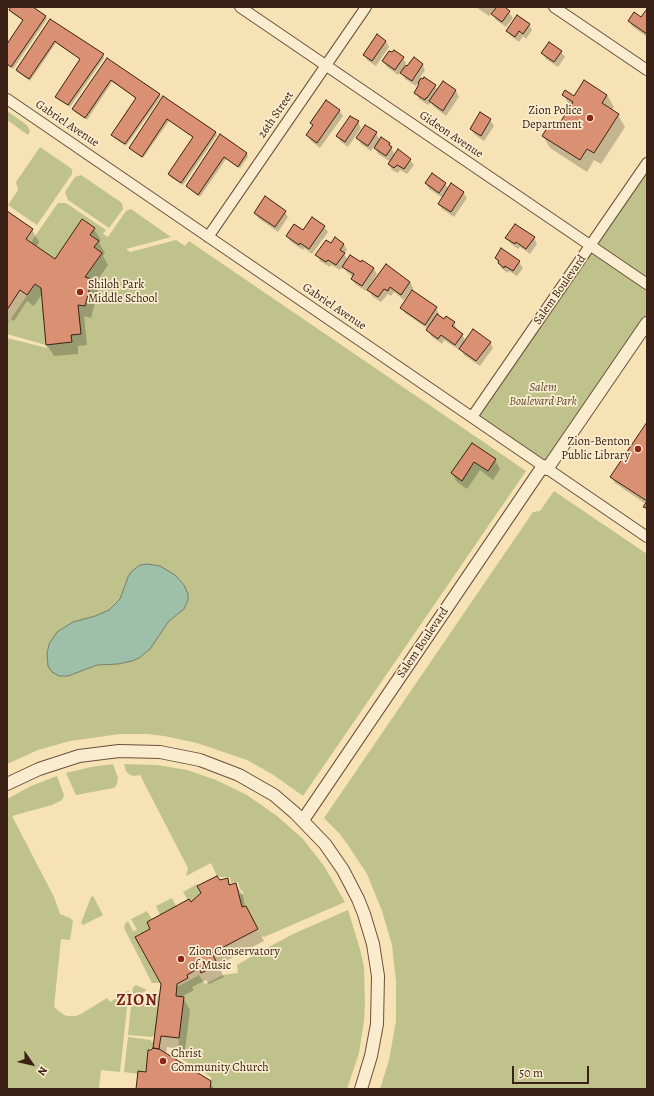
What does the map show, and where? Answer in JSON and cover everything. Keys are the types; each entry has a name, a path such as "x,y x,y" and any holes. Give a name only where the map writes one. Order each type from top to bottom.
{"street":[{"name":"Gideon Avenue","path":"240,7 647,284"},
{"name":"26th Street","path":"208,237 366,7"},
{"path":"554,7 647,70"},
{"name":"Gabriel Avenue","path":"7,99 647,537"},
{"name":"Salem Boulevard","path":"472,417 647,163"},
{"name":"Salem Boulevard","path":"303,820 545,468 647,323"},
{"path":"7,784 39,768 79,756 119,751 160,752 200,760 238,775 274,795 303,820 325,844 346,875 364,914 373,944 378,976 377,1024 371,1056 361,1089"}],"green space":[{"path":"7,111 27,125 30,131 28,135 7,120"},
{"path":"40,147 72,169 72,174 37,225 8,205 18,190 16,182"},
{"name":"Salem Boulevard Park","path":"647,163 647,323 547,469 472,417"},
{"path":"81,175 122,203 123,209 109,228 68,200 65,192 75,177"},
{"path":"58,203 66,203 106,230 103,234 108,237 126,211 131,209 171,237 126,249 130,252 176,240 185,246 189,241 526,471 303,796 272,774 247,760 197,743 147,734 120,734 70,741 38,750 7,764 7,338 47,348 46,345 7,334 7,324 35,284 41,288 47,345 72,342 71,335 78,305 85,306 92,279 85,277 102,253 94,247 99,241 90,235 95,228 82,219 55,259 31,242"},
{"path":"554,491 647,554 647,1089 380,1089 389,1060 396,1021 396,981 392,945 382,911 367,874 339,833 324,818 533,512 540,511"},
{"path":"113,764 118,778 117,784 114,788 76,795 66,773"},
{"path":"124,764 157,765 187,770 216,780 247,795 277,816 303,839 324,866 345,902 264,937 261,936 246,906 242,907 239,895 244,893 240,889 238,882 231,883 230,877 217,876 211,863 186,876 188,868 140,775 130,775 126,771"},
{"path":"57,776 64,795 62,800 52,805 12,816 54,897 60,914 70,918 73,921 70,940 61,939 54,1007 64,1015 76,1016 107,998 110,1002 129,990 120,1072 101,1070 99,1089 7,1089 7,799 31,786"},
{"path":"197,884 201,893 191,902 183,892"},
{"path":"93,896 103,915 83,925 81,923 91,897"},
{"path":"172,898 176,906 160,915 156,906"},
{"path":"348,910 364,967 365,1003 359,1053 347,1089 210,1089 211,1077 177,1056 184,997 176,996 177,987 199,975 205,984 223,975 238,973 237,965 256,954 293,934"},
{"path":"147,911 152,919 147,922 150,929 135,937 160,983 152,983 124,928 128,921 133,931 137,930 131,919"},
{"path":"136,985 147,990 132,998 133,987"},
{"path":"149,993 160,995 155,1036 128,1035 131,1005"},
{"path":"128,1037 151,1040 151,1042 154,1042 153,1048 148,1050 146,1072 138,1074 124,1072"}],"shaded area":[{"path":"147,564 160,566 175,575 184,585 188,594 188,600 184,609 169,621 150,649 139,658 132,661 118,664 97,665 68,676 59,676 52,672 48,666 47,654 49,644 57,632 73,622 95,616 109,610 120,599 131,572 140,565"}],"building":[{"path":"11,7 33,7 46,16 11,67 7,64 7,44 23,20 9,10"},
{"path":"497,7 507,7 506,8 510,11 502,22 491,14"},
{"path":"647,9 647,34 628,21 634,12 641,17"},
{"path":"517,15 530,24 523,34 519,31 515,37 506,31"},
{"path":"50,19 104,54 68,105 55,97 80,59 55,41 29,79 16,70"},
{"path":"377,34 386,41 372,61 363,55"},
{"path":"549,42 562,51 554,62 541,53"},
{"path":"394,50 404,57 395,70 382,61 389,51 392,52"},
{"path":"414,57 423,64 412,81 400,73"},
{"path":"107,58 160,94 125,144 111,135 136,98 111,80 85,118 72,109"},
{"path":"424,77 436,85 425,100 414,93 421,78 423,79"},
{"name":"Zion Police Department","path":"584,80 607,95 602,103 619,114 594,153 587,149 580,160 542,136 551,122 558,126 573,102 562,95 565,90 574,96"},
{"path":"443,81 456,90 443,111 429,101"},
{"path":"163,96 216,132 181,183 168,174 193,137 167,119 142,157 129,148"},
{"path":"326,100 340,110 317,143 306,135 313,125 310,123"},
{"path":"480,112 491,119 481,136 470,129"},
{"path":"350,116 359,121 345,142 336,136"},
{"path":"365,125 377,132 368,146 356,138"},
{"path":"220,134 247,153 238,167 224,157 198,195 186,186"},
{"path":"381,137 390,143 389,145 392,147 386,156 374,148"},
{"path":"398,149 411,159 404,169 397,165 394,168 388,164"},
{"path":"432,173 446,183 439,193 425,183"},
{"path":"451,183 464,192 451,212 438,204"},
{"path":"265,196 286,211 275,227 254,213"},
{"path":"7,211 33,229 26,239 55,259 82,219 95,228 90,235 99,241 94,247 102,253 85,277 92,279 85,306 78,305 81,334 71,335 72,342 46,345 41,288 35,284 27,295 20,290 7,310"},
{"path":"312,217 325,226 309,249 300,243 299,245 286,236 294,224 303,230"},
{"path":"515,224 535,237 526,249 516,242 515,244 505,238"},
{"path":"335,237 344,244 340,250 345,253 336,265 328,260 326,262 315,255 326,240 331,243"},
{"path":"501,248 520,261 513,271 505,266 504,268 495,258"},
{"path":"350,255 361,262 362,260 374,268 362,286 351,279 354,274 342,267"},
{"path":"386,264 410,282 401,295 390,287 388,291 384,289 378,297 367,290"},
{"path":"412,290 437,307 425,325 400,308"},
{"path":"437,314 444,319 446,316 455,322 452,326 463,334 455,345 441,335 438,339 426,330"},
{"path":"473,329 491,342 476,361 459,349"},
{"name":"Zion-Benton Public Library","path":"647,422 647,501 610,477"},
{"path":"472,443 496,459 488,471 474,462 462,481 451,473"},
{"path":"647,501 647,508 643,507"},
{"name":"Zion Conservatory of Music","path":"217,876 220,880 228,878 229,885 236,883 242,907 246,906 258,929 212,953 218,965 201,973 199,968 187,975 188,978 177,984 176,996 184,997 179,1038 161,1036 159,1049 153,1048 161,984 135,937 150,929 147,922 189,899 191,902 201,893 197,886"},
{"name":"Christ Community Church","path":"153,1048 159,1049 211,1081 210,1089 136,1089 138,1071 146,1072 148,1050"}],"place":[{"name":"Zion Police Department","path":"590,118"},
{"name":"Shiloh Park Middle School","path":"80,292"},
{"name":"Zion-Benton Public Library","path":"638,449"},
{"name":"Zion Conservatory of Music","path":"181,959"},
{"name":"Christ Community Church","path":"163,1061"}],"district":[{"name":"ZION","path":"137,1001"}]}
